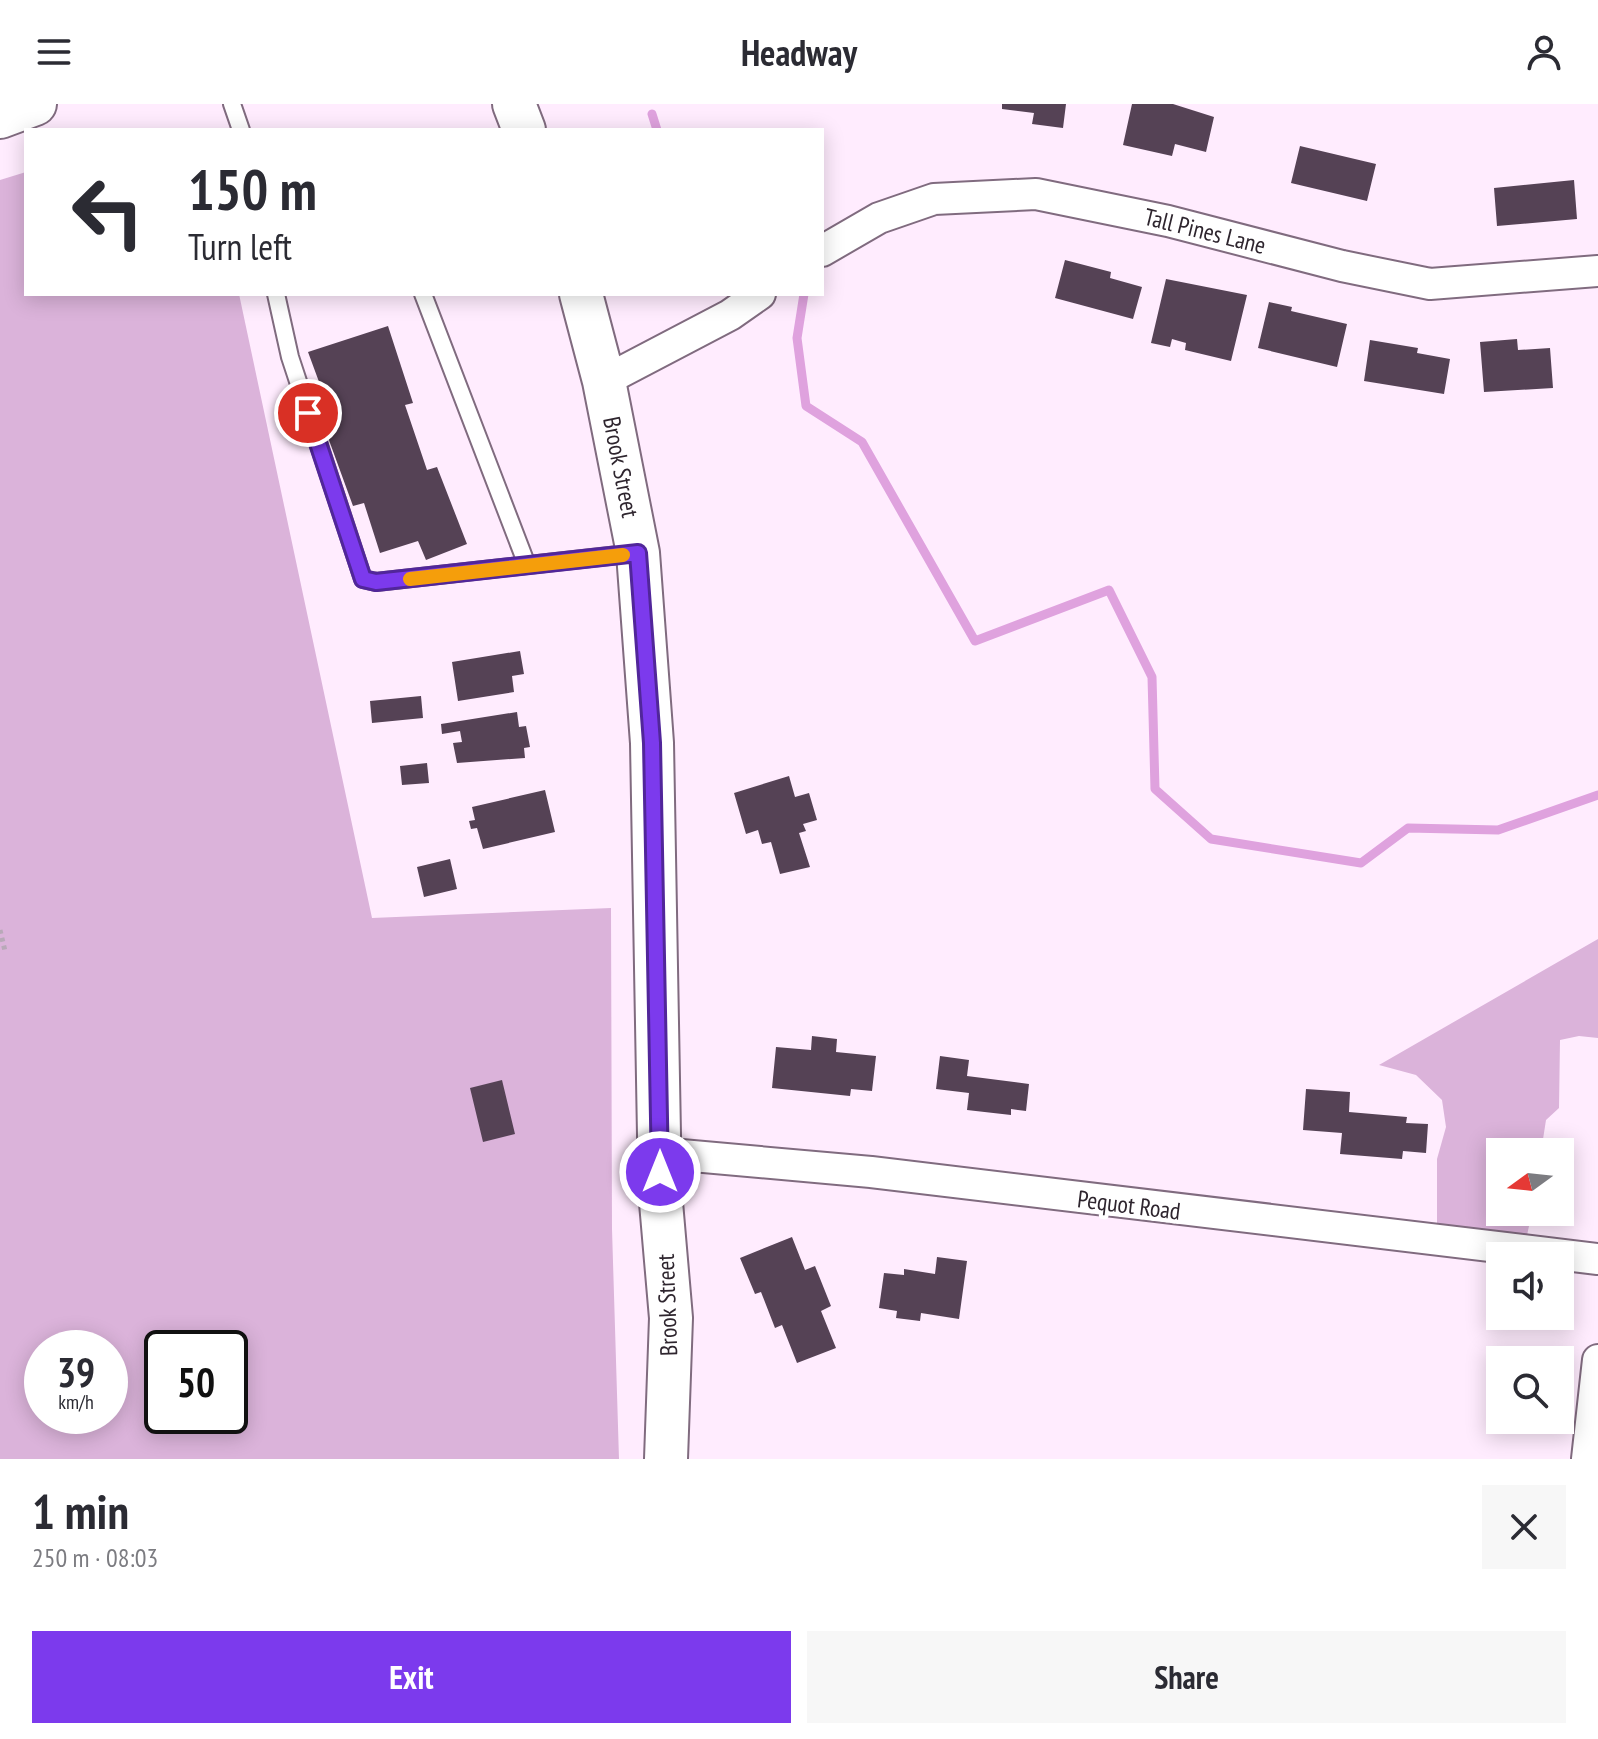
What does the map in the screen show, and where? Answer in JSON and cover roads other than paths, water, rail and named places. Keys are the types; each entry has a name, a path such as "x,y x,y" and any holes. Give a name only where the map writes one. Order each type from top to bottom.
{"main road":[{"path":"514,104 523,128"},
{"name":"Brook Street","path":"582,296 604,381 638,553 652,743 659,1153 671,1318 666,1459"}],"street":[{"name":"Tall Pines Lane","path":"824,250 879,218 934,199 1036,194 1127,211 1342,266 1430,284 1598,271"},
{"path":"604,381 730,315 757,296"},
{"name":"Pequot Road","path":"659,1153 871,1172 1598,1259"},
{"path":"1587,1459 1598,1360"}],"lane":[{"path":"232,104 240,128"},
{"path":"276,296 290,357 363,579 376,582 638,553"},
{"path":"424,296 527,565"}],"waterway":[{"path":"652,114 656,128"},
{"path":"804,296 797,338 806,406 862,442 975,641 1109,590 1152,677 1155,789 1211,839 1361,863 1408,828 1498,830 1598,795"}]}
